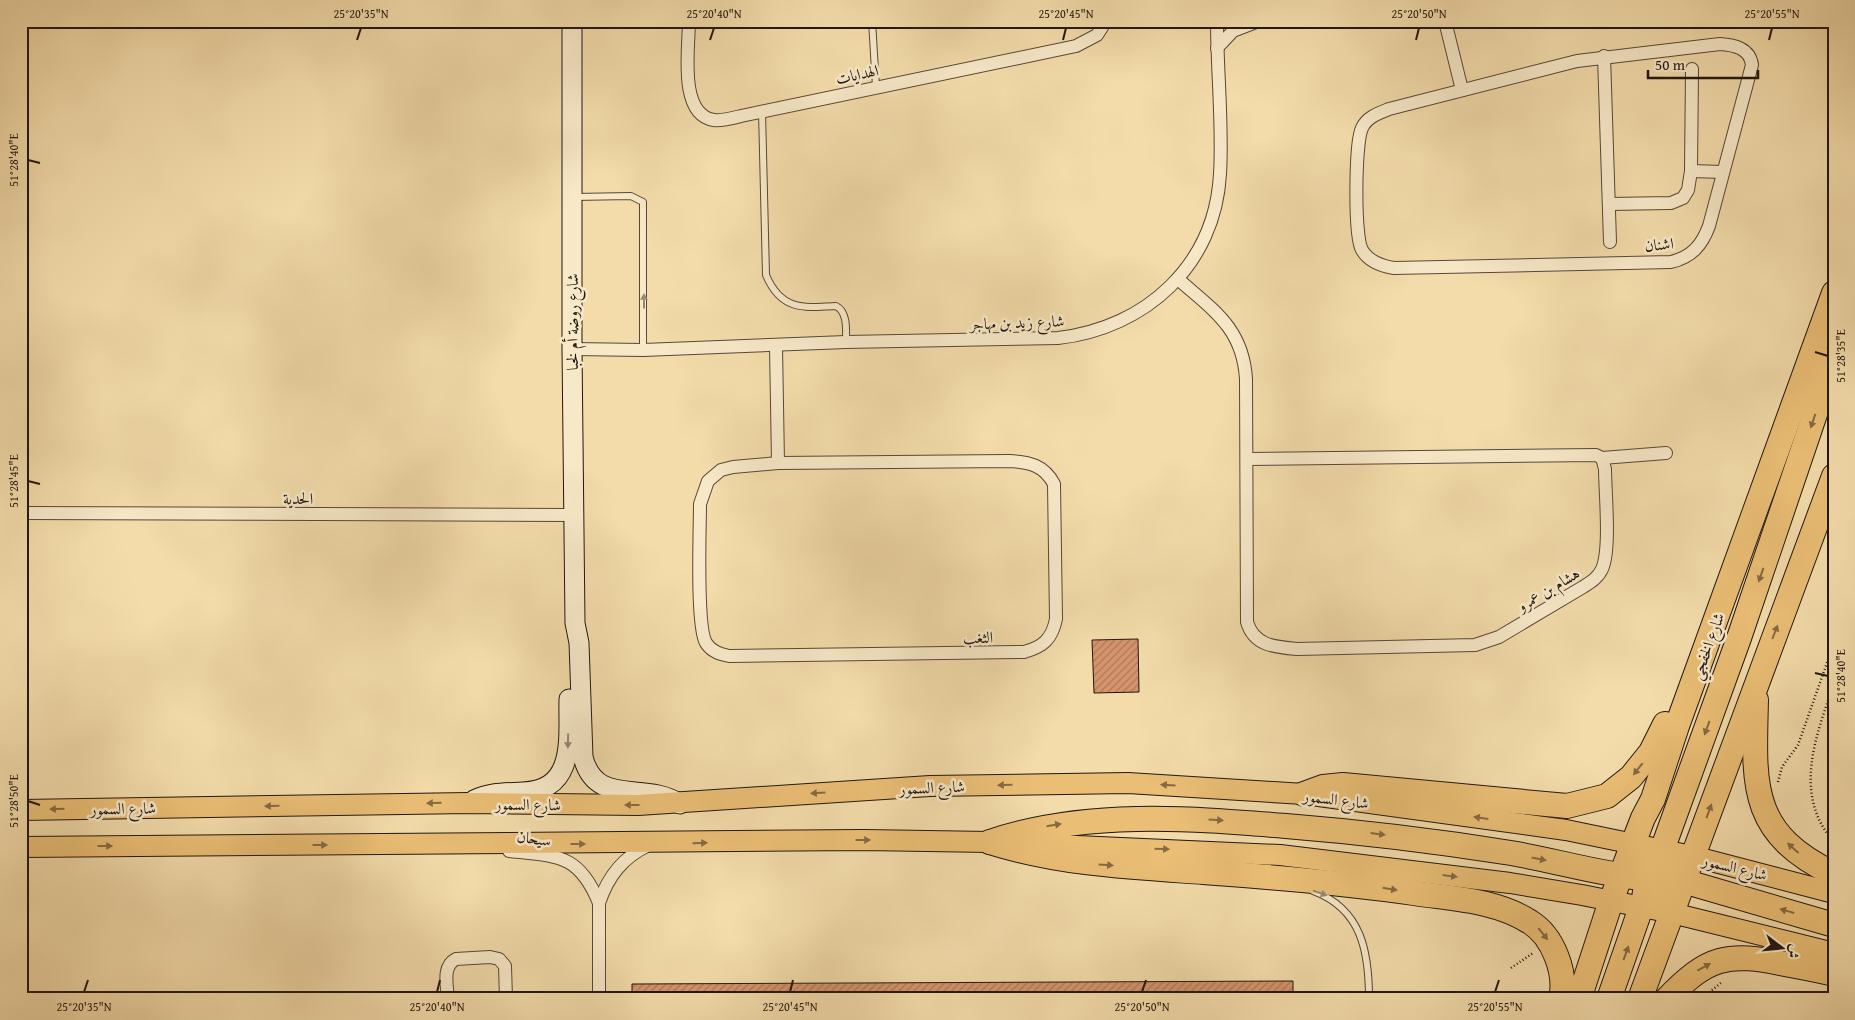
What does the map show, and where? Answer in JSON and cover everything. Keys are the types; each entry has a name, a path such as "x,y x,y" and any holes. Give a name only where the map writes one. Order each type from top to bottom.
{"highway":[{"name":"شارع الخفجي","path":"1579,999 1611,901 1653,799 1677,726 1834,293"},
{"path":"1609,999 1742,628 1834,358"},
{"path":"1304,794 1323,787 1343,786 1567,806 1589,802 1613,791 1632,777 1651,752 1670,714 1764,449 1774,434 1788,422"},
{"path":"1640,999 1757,678 1829,498 1834,476"},
{"path":"1757,678 1755,776 1761,802 1769,820 1786,843 1804,859 1834,874"},
{"path":"990,842 1034,829 1072,823 1212,820 1378,834 1512,853 1621,875 1684,881 1834,925"},
{"path":"990,842 1021,852 1086,864 1274,877 1375,887 1488,904 1530,922 1540,929 1553,950 1561,977 1561,999"},
{"path":"1633,844 1672,913"},
{"path":"1611,901 1628,890 1676,868 1692,856"},
{"path":"1667,999 1700,969 1718,961 1738,956 1834,974"}],"main road":[{"name":"شارع السمور","path":"21,810 469,803 680,804 930,786 1128,783 1304,794 1566,830 1692,856 1834,893"},
{"path":"21,847 652,844 864,840 990,842 1280,855 1510,883 1672,913 1834,953"}],"street":[{"name":"شارع روضة أم لخبا","path":"572,21 572,349 575,623 579,643 583,757 589,773 601,785 610,789 658,793 680,804"},
{"name":"الهدايات","path":"690,21 688,92 698,112 714,120 1076,46 1088,42 1097,36 1106,21"},
{"name":"شارع زيد بن مهاجر","path":"572,349 644,350 1075,336 1108,327 1139,312 1166,291 1178,278 1206,234 1216,200 1220,173 1217,21"},
{"path":"1217,48 1233,31 1260,21"},
{"path":"1445,21 1462,90"},
{"name":"اشنان","path":"1720,44 1738,46 1749,54 1752,65 1750,74 1706,234 1694,252 1681,260 1402,268 1379,265 1368,257 1359,245 1357,154 1362,127 1371,117 1384,111 1555,65 1604,56 1720,44"},
{"path":"1604,56 1610,242"},
{"path":"1609,204 1677,202 1683,198 1688,190 1691,171 1692,69"},
{"path":"1691,171 1723,172"},
{"name":"هشام بن عمرو","path":"1178,278 1230,327 1242,350 1246,379 1247,622 1250,630 1260,641 1274,647 1297,649 1475,645 1500,637 1592,582 1603,568 1606,554 1605,469 1602,458"},
{"path":"776,346 778,463"},
{"path":"1247,460 1588,454 1602,458 1666,453"},
{"name":"الثغب","path":"1009,461 1032,464 1042,469 1054,484 1055,494 1056,619 1054,632 1049,640 1033,650 1024,652 729,656 712,650 706,643 701,623 700,504 704,488 714,474 721,470 778,463 1009,461"},
{"name":"الحدية","path":"21,513 574,515"},
{"name":"شارع روضة أم لخبا","path":"469,803 488,794 541,790 560,774 568,751 570,643 575,623"},
{"name":"سيحان","path":"442,844 543,854 560,859 585,874 600,904"},
{"name":"سيحان","path":"599,999 600,904 611,876 622,862 636,851 652,844"},
{"path":"448,999 446,971 452,962 456,959 490,957 499,959 505,966 506,999"},
{"path":"314,999 349,999"}],"lane":[{"path":"872,21 876,87"},
{"path":"762,110 766,275 776,292 794,305 806,308 836,306 840,308 845,321 846,342"},
{"path":"572,197 631,196 643,202 644,350"},
{"path":"1274,877 1328,896 1350,916 1362,940 1368,960 1369,999"}],"path":[{"path":"1779,789 1779,774 1798,745 1834,643"},
{"path":"1834,684 1813,747 1810,774 1818,816 1834,842"},
{"path":"1511,968 1544,946 1548,951 1553,950"}],"building":[{"path":"1138,639 1139,692 1094,693 1092,640"},
{"path":"1293,981 1293,999 632,999 632,984"}]}
